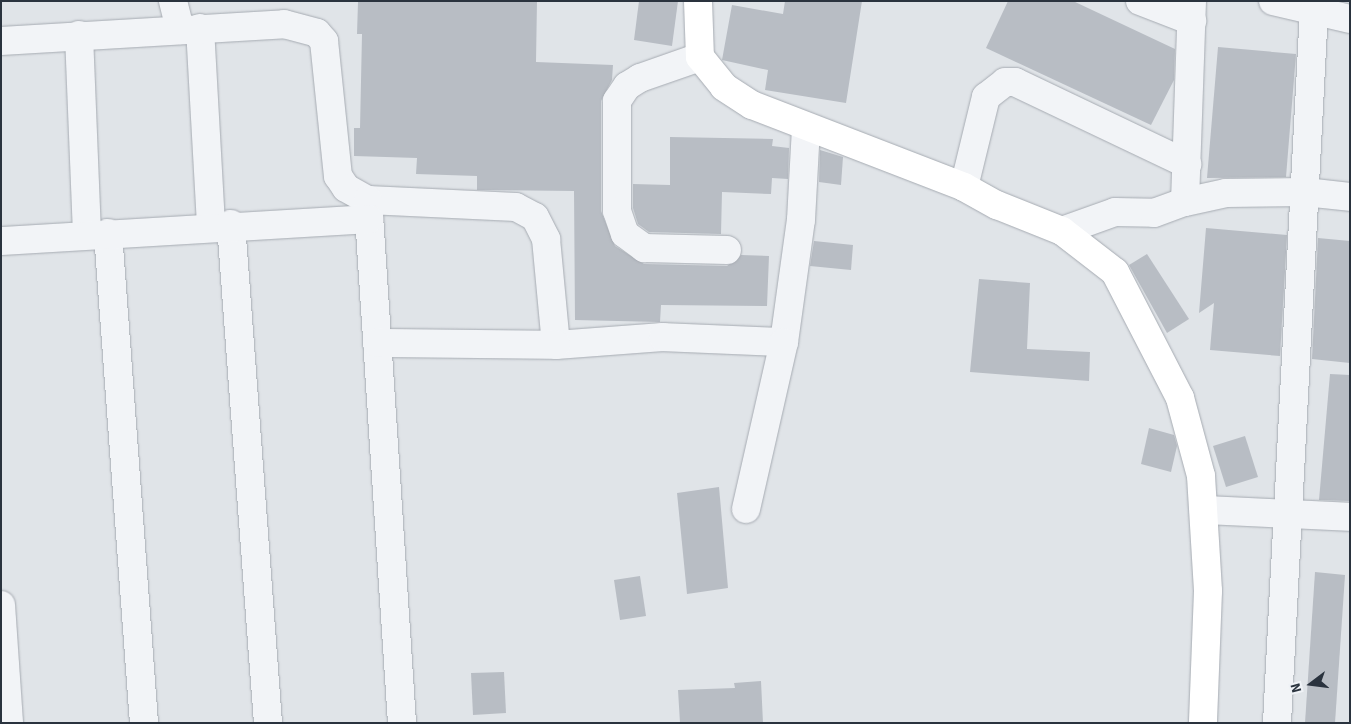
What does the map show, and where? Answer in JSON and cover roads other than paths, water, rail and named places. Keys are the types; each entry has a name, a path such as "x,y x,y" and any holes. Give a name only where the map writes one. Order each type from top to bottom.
{"street":[{"path":"173,1 190,29 221,225 268,723"},
{"path":"698,1 700,57 724,87 806,128 964,187 996,206 1062,231 1115,272 1146,324 1180,398 1201,476 1208,591 1203,723"},
{"path":"1140,1 1192,11 1185,202"},
{"path":"1273,1 1350,19"},
{"path":"1277,723 1290,512 1314,11"},
{"path":"1,41 284,24 317,33 324,41 338,176 346,188 368,209 402,723"},
{"path":"79,35 144,723"},
{"path":"700,57 640,78 627,86 617,101 616,211 625,234 644,248 727,250"},
{"path":"964,187 986,97 1005,82 1015,82 1187,164"},
{"path":"746,509 784,342 801,220 806,128"},
{"path":"1062,231 1115,212 1154,213 1185,202 1226,193 1305,192 1350,197"},
{"path":"1,241 221,225 368,209 516,208 535,217 546,239 556,345"},
{"path":"377,342 556,345 663,337 784,342"},
{"path":"1204,510 1290,512 1350,517"},
{"path":"1,604 9,723"}]}
